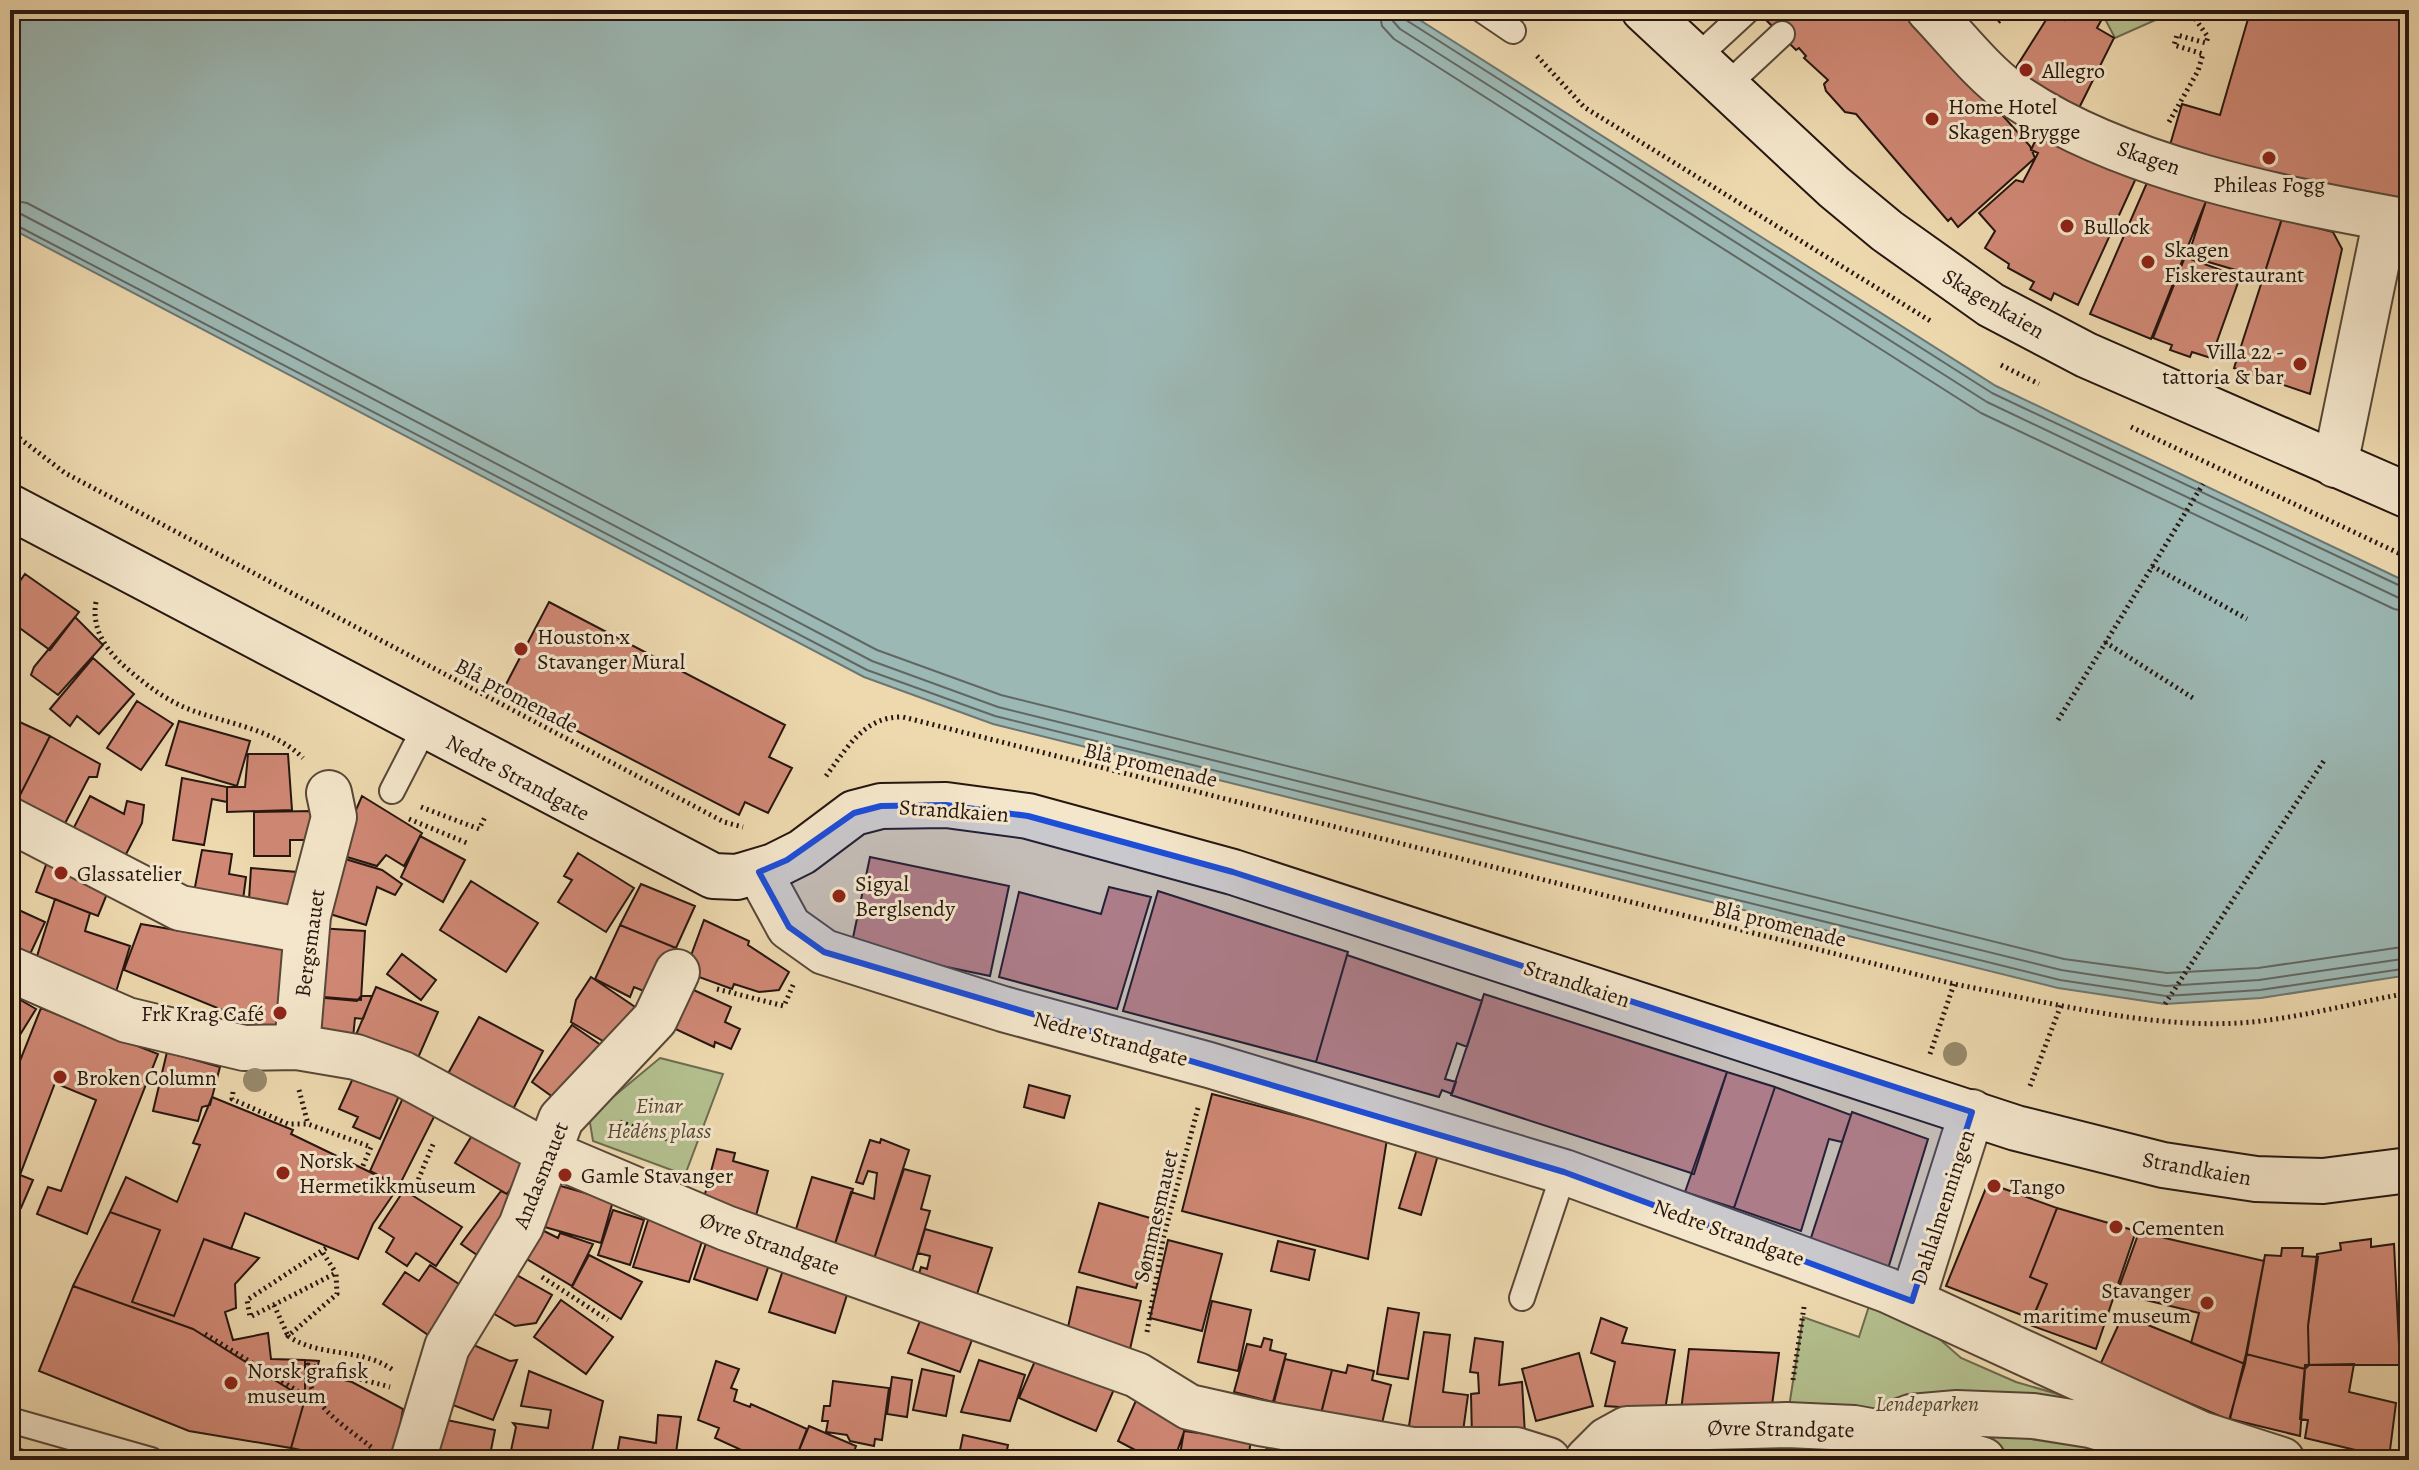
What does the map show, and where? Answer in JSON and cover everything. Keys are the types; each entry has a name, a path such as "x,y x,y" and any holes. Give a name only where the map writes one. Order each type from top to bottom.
{"street":[{"name":"Skagenkaien","path":"1644,10 1709,74 1887,231 1991,305 2086,355 2409,496"},
{"name":"Skagen","path":"1929,10 2003,86 2069,127 2155,160 2257,192 2398,220"},
{"path":"2335,465 2398,220"},
{"name":"Nedre Strandgate","path":"10,507 700,872 737,877 759,872 789,927 824,952 1003,1009 1209,1065 1564,1172 1912,1301 2201,1434 2282,1460"},
{"name":"Bergsmauet","path":"298,1067 306,931 334,817 329,793"},
{"name":"Strandkaien","path":"759,872 787,860 854,813 881,806 932,804 1028,816 1233,872 2016,1128 2163,1165 2256,1179 2323,1181 2409,1170"},
{"path":"10,820 180,908 306,931"},
{"name":"Øvre Strandgate","path":"10,969 127,1020 244,1048 298,1067 356,1057 403,1074 547,1152 726,1228 1137,1375 1189,1407 1412,1450 1516,1450 1548,1460"},
{"name":"Andasmauet","path":"395,1455 447,1347 504,1255 533,1201 547,1152 566,1112 655,1019 677,972"},
{"name":"Dahlalmenningen","path":"1912,1301 1972,1112"},
{"name":"Øvre Strandgate","path":"1587,1460 1607,1440 1627,1429 1786,1408 1983,1460"},
{"path":"1890,1433 1900,1421 1911,1417 1998,1413 2090,1425 2163,1449 2178,1448 2201,1434"}],"lane":[{"path":"1482,10 1513,31"},
{"path":"1709,74 1748,10"},
{"path":"1709,74 1782,34"},
{"path":"392,791 425,727"},
{"path":"1522,1298 1564,1172"},
{"path":"10,1420 151,1460"}],"path":[{"path":"2169,122 2198,71 2203,54 2174,45 2177,35 2206,43 2208,37 2191,13 2224,10 2240,14 2250,10"},
{"path":"1513,31 1584,107 1785,231"},
{"name":"Blå promenade","path":"10,431 56,468 134,510 724,822 747,827"},
{"path":"10,444 16,437"},
{"path":"2058,720 2203,484"},
{"path":"2152,566 2247,619"},
{"path":"96,601 98,629 108,652 149,687 190,710 282,742 302,758 329,793"},
{"path":"2105,642 2193,698"},
{"name":"Blå promenade","path":"820,785 860,732 890,717 903,717 1954,984 2061,1005 2157,1020 2251,1022 2409,993"},
{"path":"2165,1004 2325,759"},
{"path":"414,805 479,829 485,817"},
{"path":"677,972 722,991 784,1006"},
{"path":"1927,1063 1954,984"},
{"path":"2026,1097 2061,1005"},
{"path":"244,1048 232,1099 288,1124 308,1124 371,1147 362,1168"},
{"name":"Sømmesmauet","path":"1137,1375 1163,1239 1209,1065"},
{"path":"298,1067 308,1124"},
{"path":"416,1185 439,1131"},
{"path":"2402,1226 2409,1346"},
{"path":"288,1336 337,1294 336,1273 324,1251 247,1300 250,1317 336,1273"},
{"path":"504,1255 608,1320"},
{"path":"1786,1408 1806,1293"},
{"path":"274,1305 288,1336 304,1347 377,1358 404,1377"},
{"path":"205,1334 395,1455"},
{"path":"318,1404 307,1382 308,1365 398,1389"},
{"path":"2405,1460 2409,1426"}],"highlighted area":[{"path":"946,805 1028,816 1233,872 1972,1112 1912,1301 1564,1172 824,952 789,927 759,872 787,860 854,813 881,806"}],"green space":[{"path":"2093,10 2178,10 2115,38 2104,17"},
{"name":"Einar Hedéns plass","path":"660,1058 723,1074 685,1175 593,1141 589,1117"},
{"name":"Lendeparken","path":"1870,1303 1928,1329 1961,1358 2016,1382 2078,1400 2181,1460 1864,1460 1869,1408 1789,1407 1803,1317 1859,1337"}],"water":[{"path":"10,10 1404,10 1996,386 2409,583 2409,975 2261,998 2165,1004 2058,988 993,724 864,677 10,228"}],"building":[{"name":"Home Hotel Skagen Brygge","path":"1905,10 2030,146 2035,158 1958,227 1951,218 1948,221 1856,114 1845,112 1826,91 1824,84 1828,80 1804,58 1806,56 1799,48 1796,50 1757,11"},
{"path":"2070,10 2091,10 2103,17 2097,28 2114,38 2075,116 2010,77 2051,12 2064,20"},
{"path":"2273,10 2409,10 2409,204 2302,185 2170,145 2182,104 2220,115 2248,19"},
{"path":"2047,135 2137,176 2078,305 2054,293 2051,300 2030,289 2034,282 2008,268 2009,264 1985,248 1995,231 1979,213 2016,180 2023,182 2038,153 2031,150 2037,137 2044,140"},
{"path":"2149,178 2206,201 2151,339 2090,314"},
{"path":"2208,195 2282,218 2263,278 2188,256"},
{"path":"2282,219 2333,232 2342,249 2310,394 2234,368"},
{"path":"2185,257 2240,277 2211,358 2192,352 2190,357 2170,350 2172,345 2153,338"},
{"path":"2409,295 2409,348 2400,347"},
{"path":"25,574 79,612 50,650 10,621 10,595"},
{"path":"549,602 785,725 769,757 792,768 768,813 745,802 739,815 502,692"},
{"path":"75,617 103,645 58,695 31,675 34,667"},
{"path":"93,658 134,694 99,734 77,716 70,726 50,709"},
{"path":"137,701 173,724 141,770 107,748"},
{"path":"11,718 50,736 14,807 10,805"},
{"path":"179,721 250,741 237,786 166,765"},
{"path":"50,736 100,764 97,777 89,777 60,833 14,807"},
{"path":"248,754 288,754 292,810 227,812 227,787 245,787"},
{"path":"182,778 227,787 227,802 212,799 204,845 173,840"},
{"path":"90,796 124,814 127,801 144,805 142,823 120,866 68,839"},
{"path":"362,796 422,833 404,866 386,855 377,866 337,854"},
{"path":"313,811 313,840 290,840 290,856 254,856 254,812"},
{"path":"420,836 465,860 443,902 401,877"},
{"path":"202,850 232,854 229,874 246,877 241,915 191,908"},
{"path":"578,853 634,888 606,932 558,902 572,880 564,876"},
{"path":"335,856 382,870 402,884 395,895 377,887 366,925 320,911"},
{"name":"Glassatelier","path":"49,857 109,889 98,916 36,892"},
{"path":"870,857 1009,886 990,976 851,947"},
{"path":"251,868 297,872 293,919 248,915"},
{"path":"471,881 538,923 506,972 440,930"},
{"path":"641,884 695,906 676,948 620,925"},
{"path":"1109,887 1151,897 1117,1009 999,977 1019,892 1101,914"},
{"path":"1158,891 1348,952 1316,1062 1123,1011"},
{"path":"55,899 90,913 85,931 130,946 112,1005 32,972"},
{"path":"10,906 45,922 25,965 10,958"},
{"path":"704,920 749,941 748,945 789,972 779,990 759,992 734,984 732,989 685,972"},
{"path":"141,924 204,935 295,941 282,1026 269,1029 124,970"},
{"path":"620,925 676,948 656,996 634,987 630,997 595,979"},
{"path":"318,928 365,931 361,1000 311,996"},
{"path":"402,954 436,980 421,1000 387,974"},
{"path":"1347,955 1482,1001 1467,1047 1457,1043 1445,1079 1456,1082 1452,1094 1442,1090 1439,1097 1316,1062"},
{"path":"591,977 641,1011 613,1047 571,1022 576,1000"},
{"path":"376,987 438,1012 414,1067 353,1042"},
{"path":"687,987 731,1007 725,1022 740,1029 731,1049 715,1042 714,1047 669,1026"},
{"path":"10,994 36,1009 10,1051"},
{"path":"1484,994 1727,1072 1694,1174 1451,1095"},
{"path":"361,996 372,996 363,1019 355,1018 352,1047 310,1042 314,997 357,1001"},
{"path":"41,1008 158,1054 87,1234 37,1214 48,1187 61,1191 96,1100 55,1083 20,1175 33,1180 21,1208 10,1203 10,1086"},
{"path":"479,1017 543,1051 508,1119 444,1081"},
{"path":"572,1025 605,1048 564,1105 532,1082"},
{"path":"167,1052 220,1067 210,1105 202,1107 198,1121 153,1111"},
{"path":"358,1067 403,1087 380,1139 353,1127 358,1117 339,1109"},
{"path":"1727,1072 1775,1087 1734,1208 1685,1192"},
{"path":"1029,1085 1070,1096 1064,1118 1024,1107"},
{"path":"1775,1087 1851,1115 1842,1142 1829,1139 1801,1231 1734,1208"},
{"path":"406,1091 439,1107 399,1186 370,1171"},
{"path":"1212,1094 1387,1139 1368,1259 1182,1211"},
{"path":"212,1097 293,1130 291,1134 399,1186 373,1224 358,1259 245,1213 231,1249 204,1239 174,1316 132,1302 160,1230 110,1212 126,1177 177,1202 200,1145 193,1143"},
{"path":"1852,1112 1928,1139 1887,1272 1809,1244"},
{"path":"476,1129 521,1155 524,1169 507,1194 455,1163"},
{"path":"881,1139 909,1150 873,1262 833,1250 851,1192 874,1199 877,1173 868,1171 863,1184 856,1182 870,1140 880,1143"},
{"path":"717,1149 735,1153 733,1161 768,1171 754,1223 701,1209"},
{"path":"1417,1149 1438,1155 1421,1215 1399,1208"},
{"path":"904,1169 930,1176 921,1209 930,1211 911,1275 873,1262"},
{"path":"812,1177 853,1189 833,1250 793,1239"},
{"path":"547,1182 613,1201 601,1243 534,1224"},
{"path":"1988,1183 2057,1208 2030,1277 2047,1284 2032,1319 1946,1286"},
{"path":"514,1184 490,1264 461,1244 501,1191 507,1194"},
{"path":"404,1190 462,1227 436,1266 416,1253 407,1266 386,1252 394,1238 379,1228"},
{"path":"1099,1203 1157,1220 1136,1288 1079,1272"},
{"path":"2057,1208 2136,1231 2096,1349 2030,1325 2047,1284 2030,1277"},
{"path":"613,1210 644,1220 630,1265 598,1255"},
{"path":"110,1212 160,1230 132,1302 174,1316 204,1239 259,1258 235,1284 236,1308 225,1312 233,1340 268,1333 271,1359 305,1360 305,1399 193,1329 73,1286"},
{"path":"650,1214 705,1232 689,1282 633,1267"},
{"path":"532,1225 558,1238 560,1233 593,1244 572,1286 520,1255"},
{"path":"925,1229 992,1248 976,1297 918,1277 921,1267 927,1269 930,1256 918,1253"},
{"path":"710,1231 773,1253 757,1300 694,1279"},
{"name":"Stavanger maritime museum","path":"2139,1232 2264,1261 2245,1364 2191,1343 2199,1313 2117,1293"},
{"path":"2371,1239 2371,1247 2394,1244 2400,1365 2309,1365 2308,1326 2317,1254 2341,1250 2340,1243"},
{"path":"1168,1240 1222,1254 1202,1331 1150,1318"},
{"path":"1278,1241 1315,1250 1309,1280 1271,1271"},
{"path":"2282,1248 2303,1248 2302,1256 2318,1257 2308,1326 2309,1365 2305,1369 2246,1354 2265,1255 2281,1256"},
{"path":"589,1255 642,1282 621,1319 572,1287"},
{"path":"786,1261 851,1282 835,1333 769,1312"},
{"path":"430,1265 468,1290 434,1339 383,1304 405,1272 419,1281"},
{"path":"506,1269 552,1295 536,1323 515,1326 484,1308"},
{"path":"73,1286 193,1329 305,1399 291,1448 189,1431 39,1371"},
{"path":"1077,1287 1141,1301 1128,1358 1066,1336"},
{"path":"561,1300 613,1337 586,1374 534,1337"},
{"path":"1212,1301 1251,1310 1238,1371 1198,1362"},
{"path":"1388,1308 1419,1313 1408,1379 1377,1374"},
{"path":"924,1310 976,1329 960,1372 908,1353"},
{"path":"2123,1315 2245,1364 2229,1420 2100,1365"},
{"path":"1601,1318 1627,1328 1622,1343 1675,1350 1665,1410 1605,1406 1615,1362 1591,1353"},
{"path":"1424,1332 1450,1335 1443,1392 1468,1395 1462,1439 1408,1432"},
{"path":"1264,1338 1272,1340 1270,1350 1286,1354 1273,1402 1234,1392 1247,1344 1261,1347"},
{"path":"1475,1338 1503,1342 1499,1385 1522,1382 1525,1435 1472,1438 1471,1394 1479,1393 1478,1373 1470,1372"},
{"path":"469,1343 510,1361 517,1360 493,1420 442,1401"},
{"path":"1041,1347 1118,1380 1096,1431 1019,1398"},
{"path":"1689,1349 1779,1353 1771,1413 1681,1410"},
{"path":"1579,1353 1593,1406 1536,1421 1522,1369"},
{"path":"2246,1354 2305,1369 2300,1436 2230,1419"},
{"path":"1285,1359 1332,1370 1321,1414 1274,1402"},
{"path":"305,1360 319,1361 316,1373 352,1382 403,1409 394,1460 349,1460 291,1448 305,1399"},
{"path":"979,1360 1025,1375 1010,1421 961,1412"},
{"path":"716,1361 739,1369 731,1388 737,1390 734,1401 750,1407 751,1404 807,1429 795,1460 763,1460 715,1438 719,1428 698,1420"},
{"path":"2354,1364 2349,1392 2396,1403 2389,1458 2305,1438 2308,1420 2300,1419 2305,1365"},
{"path":"1348,1365 1374,1371 1372,1380 1391,1385 1380,1432 1320,1417 1332,1370 1346,1373"},
{"path":"922,1369 954,1376 946,1416 913,1410"},
{"path":"529,1371 603,1401 590,1460 509,1460 516,1427 513,1423 548,1428 551,1410 521,1406"},
{"path":"892,1377 912,1380 907,1417 887,1414"},
{"path":"833,1381 889,1388 882,1440 875,1439 874,1446 850,1441 847,1435 826,1432 828,1421 822,1421 824,1406 830,1406"},
{"path":"1138,1396 1189,1418 1174,1460 1154,1460 1118,1441"},
{"path":"658,1415 681,1417 675,1460 616,1460 620,1437 656,1443"},
{"path":"437,1418 495,1430 489,1460 429,1460"},
{"path":"809,1426 856,1446 851,1460 795,1460"},
{"path":"1184,1431 1251,1440 1248,1460 1179,1460"},
{"path":"1269,1434 1343,1460 1265,1460"},
{"path":"963,1435 1008,1445 1005,1460 958,1460"},
{"path":"20,1449 60,1460 17,1460"},
{"path":"1014,1450 1043,1457 1066,1460 1011,1460"}],"place":[{"name":"Allegro","path":"2026,70"},
{"name":"Home Hotel Skagen Brygge","path":"1932,119"},
{"name":"Phileas Fogg","path":"2269,158"},
{"name":"Bullock","path":"2067,226"},
{"name":"Skagen Fiskerestaurant","path":"2148,262"},
{"name":"Villa 22 - tattoria & bar","path":"2300,364"},
{"name":"Houston x Stavanger Mural","path":"521,649"},
{"name":"Glassatelier","path":"61,873"},
{"name":"Sigyal Berglsendy","path":"839,896"},
{"name":"Frk Krag Café","path":"280,1013"},
{"name":"Broken Column","path":"60,1077"},
{"name":"Norsk Hermetikkmuseum","path":"283,1173"},
{"name":"Gamle Stavanger","path":"565,1175"},
{"name":"Tango","path":"1994,1186"},
{"name":"Cementen","path":"2116,1227"},
{"name":"Stavanger maritime museum","path":"2207,1303"},
{"name":"Norsk grafisk museum","path":"231,1383"}]}
